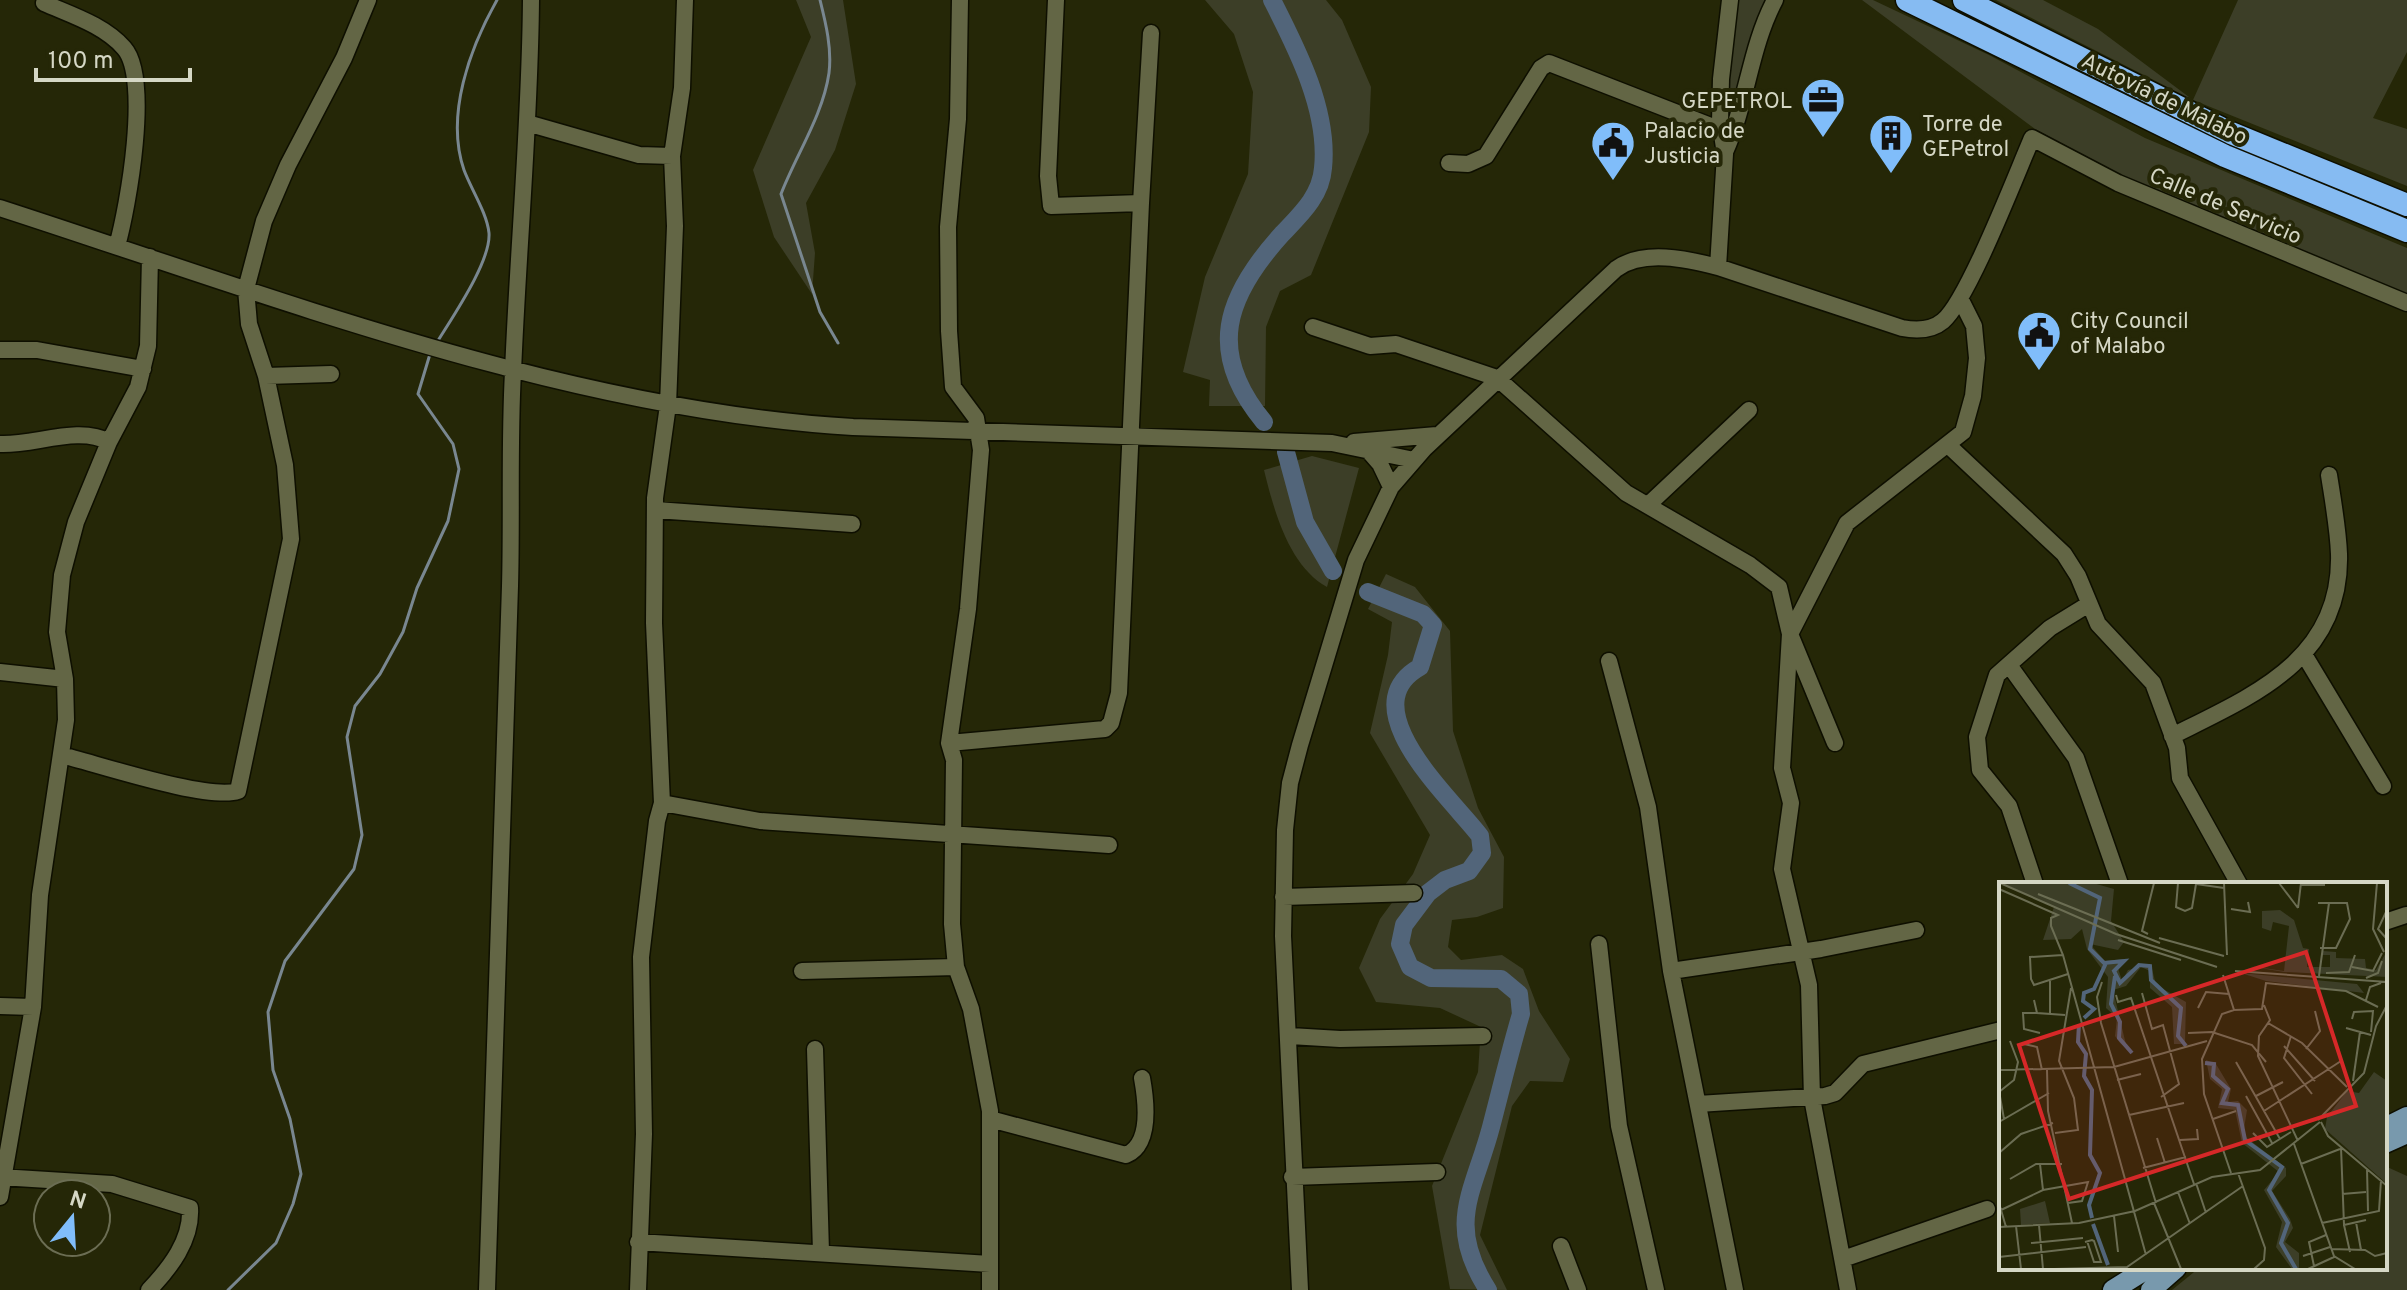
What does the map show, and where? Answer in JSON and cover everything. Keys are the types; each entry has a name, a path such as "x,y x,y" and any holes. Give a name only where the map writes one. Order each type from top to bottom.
{"highway":[{"name":"Autovía de Malabo","path":"1907,0 2212,150 2407,231"},
{"name":"Autovía de Malabo","path":"1964,0 2231,133 2407,205"}],"main road":[{"path":"2113,1290 2145,1270"},
{"path":"2151,1290 2174,1270"}],"street":[{"path":"61,755 179,785 227,794 238,791 291,539 285,465 266,376 249,324 246,289 264,221 288,165 344,58 368,0"},
{"path":"487,1290 510,586 513,367 524,227 531,0"},
{"path":"638,1290 644,1134 641,957 657,821 662,803 654,623 657,467 668,405 675,226 672,156 682,88 685,0"},
{"path":"960,0 958,119 948,227 949,331 953,387 976,418 979,431 980,484 974,557 949,743 954,760 952,924 956,967 971,1009 990,1119 990,1290"},
{"path":"1056,0 1048,176 1051,206 1141,203"},
{"path":"1718,267 1725,154 1721,130 1721,79 1730,0"},
{"path":"1725,154 1738,124 1759,40 1775,0"},
{"path":"44,3 109,34 132,60 136,75 133,162 127,210 117,246"},
{"path":"949,743 1097,730 1111,723 1119,693 1151,33"},
{"path":"1449,163 1468,164 1486,156 1541,68 1549,63 1721,130"},
{"path":"527,123 639,155 672,156"},
{"name":"Calle de Servicio","path":"1960,298 2032,138 2118,183 2407,303"},
{"path":"0,208 246,289 447,350 668,405 780,423 1348,444 1438,435"},
{"path":"0,1197 33,1007 40,895 66,720 65,679 57,632 64,560 109,442 138,387 148,346 150,257"},
{"path":"1300,1290 1292,1177 1290,1036 1283,897 1287,806 1300,745 1356,560 1391,487 1419,454 1497,378 1624,263 1678,259 1718,267 1914,330 1925,330 1943,321 1960,298 1974,326 1977,358 1969,417 1963,432 1847,523 1790,634 1782,768 1791,803 1782,857 1804,952 1810,1003 1812,1098 1848,1290"},
{"path":"1313,327 1370,346 1396,344 1497,378 1626,493 1770,578 1783,595 1790,634 1835,743"},
{"path":"0,350 37,350 143,369"},
{"path":"266,376 331,374"},
{"path":"1648,505 1749,410"},
{"path":"0,444 24,445 93,437 109,442"},
{"path":"1392,439 1419,454"},
{"path":"1348,444 1419,454"},
{"path":"1949,446 2064,554 2111,642 2153,683 2172,736 2180,778 2238,882"},
{"path":"1367,449 1380,464 1391,487"},
{"path":"2172,736 2242,702 2305,656 2327,616 2339,558 2329,475"},
{"path":"656,510 852,524"},
{"path":"2034,882 2009,806 1980,770 1976,755 1990,689 1997,675 2050,628 2089,604"},
{"path":"2305,656 2383,786"},
{"path":"1609,661 1648,807 1671,971 1735,1290"},
{"path":"2009,665 2076,758 2119,882"},
{"path":"0,672 65,679"},
{"path":"662,803 760,821 1109,845"},
{"path":"1283,897 1414,893"},
{"path":"2387,921 2406,915"},
{"path":"1671,971 1804,952 1916,930"},
{"path":"1599,944 1619,1126 1656,1290"},
{"path":"802,971 956,967"},
{"path":"0,1006 33,1007"},
{"path":"1698,1104 1812,1098 1835,1093 1863,1064 1999,1030"},
{"path":"1290,1036 1356,1039 1483,1036"},
{"path":"815,1049 821,1252"},
{"path":"990,1119 1126,1155 1135,1150 1145,1123 1142,1078"},
{"path":"1292,1177 1437,1172"},
{"path":"2,1177 112,1184 190,1208 187,1235 162,1277 149,1290"},
{"path":"1843,1259 1987,1209"},
{"path":"638,1242 990,1264"},
{"path":"1561,1246 1578,1290"}],"green space":[{"path":"796,0 843,0 856,84 835,150 806,203 815,253 812,294 774,237 753,170 811,37"},
{"path":"1205,0 1326,0 1342,20 1371,87 1369,132 1311,275 1280,291 1266,327 1265,406 1209,406 1210,380 1183,372 1205,277 1248,174 1253,92 1234,34"},
{"path":"1735,0 1772,0 1729,135 1725,112"},
{"path":"1862,0 1873,0 1989,55 2145,138 2407,248 2407,295 2139,185 2035,129"},
{"path":"1996,0 2043,0 2098,29 2193,100"},
{"path":"2238,0 2407,0 2407,52 2373,118 2407,129 2407,186 2193,100"},
{"path":"1312,456 1359,468 1327,587 1314,578 1293,552 1278,520 1264,470"},
{"path":"1386,574 1415,587 1450,631 1453,731 1478,808 1504,857 1503,908 1477,917 1452,920 1448,947 1461,960 1502,955 1523,969 1539,1011 1570,1059 1563,1082 1530,1081 1512,1106 1480,1235 1507,1290 1450,1289 1432,1186 1478,1072 1481,1027 1440,1008 1376,1002 1359,968 1380,919 1413,874 1430,835 1370,733 1388,655 1392,622 1368,609"},
{"path":"2387,1167 2407,1176 2407,1290 2172,1290 2197,1270 2387,1270"}],"waterway":[{"path":"436,344 469,290 488,245 488,225 464,170 457,127 463,82 478,39 497,0"},
{"path":"820,0 829,46 826,89 781,194 820,312 838,343"},
{"path":"1264,422 1234,372 1229,348 1230,325 1247,280 1262,257 1314,196 1321,178 1324,146 1309,81 1272,0"},
{"path":"228,1290 276,1243 293,1204 301,1174 290,1119 273,1070 268,1012 285,961 354,869 362,835 347,737 355,706 380,674 403,632 417,588 448,521 459,469 453,444 418,394 430,354"},
{"path":"1286,452 1305,522 1333,571"},
{"path":"1368,592 1423,614 1433,625 1420,667 1401,684 1395,705 1400,728 1412,752 1480,836 1482,853 1469,871 1445,880 1428,893 1404,925 1400,944 1410,967 1431,978 1501,979 1519,994 1521,1014 1467,1208 1468,1245 1488,1290"}],"place":[{"name":"GEPETROL","path":"1823,139"},
{"name":"Torre de GEPetrol","path":"1891,175"},
{"name":"Palacio de Justicia","path":"1613,182"},
{"name":"City Council of Malabo","path":"2039,372"}]}
